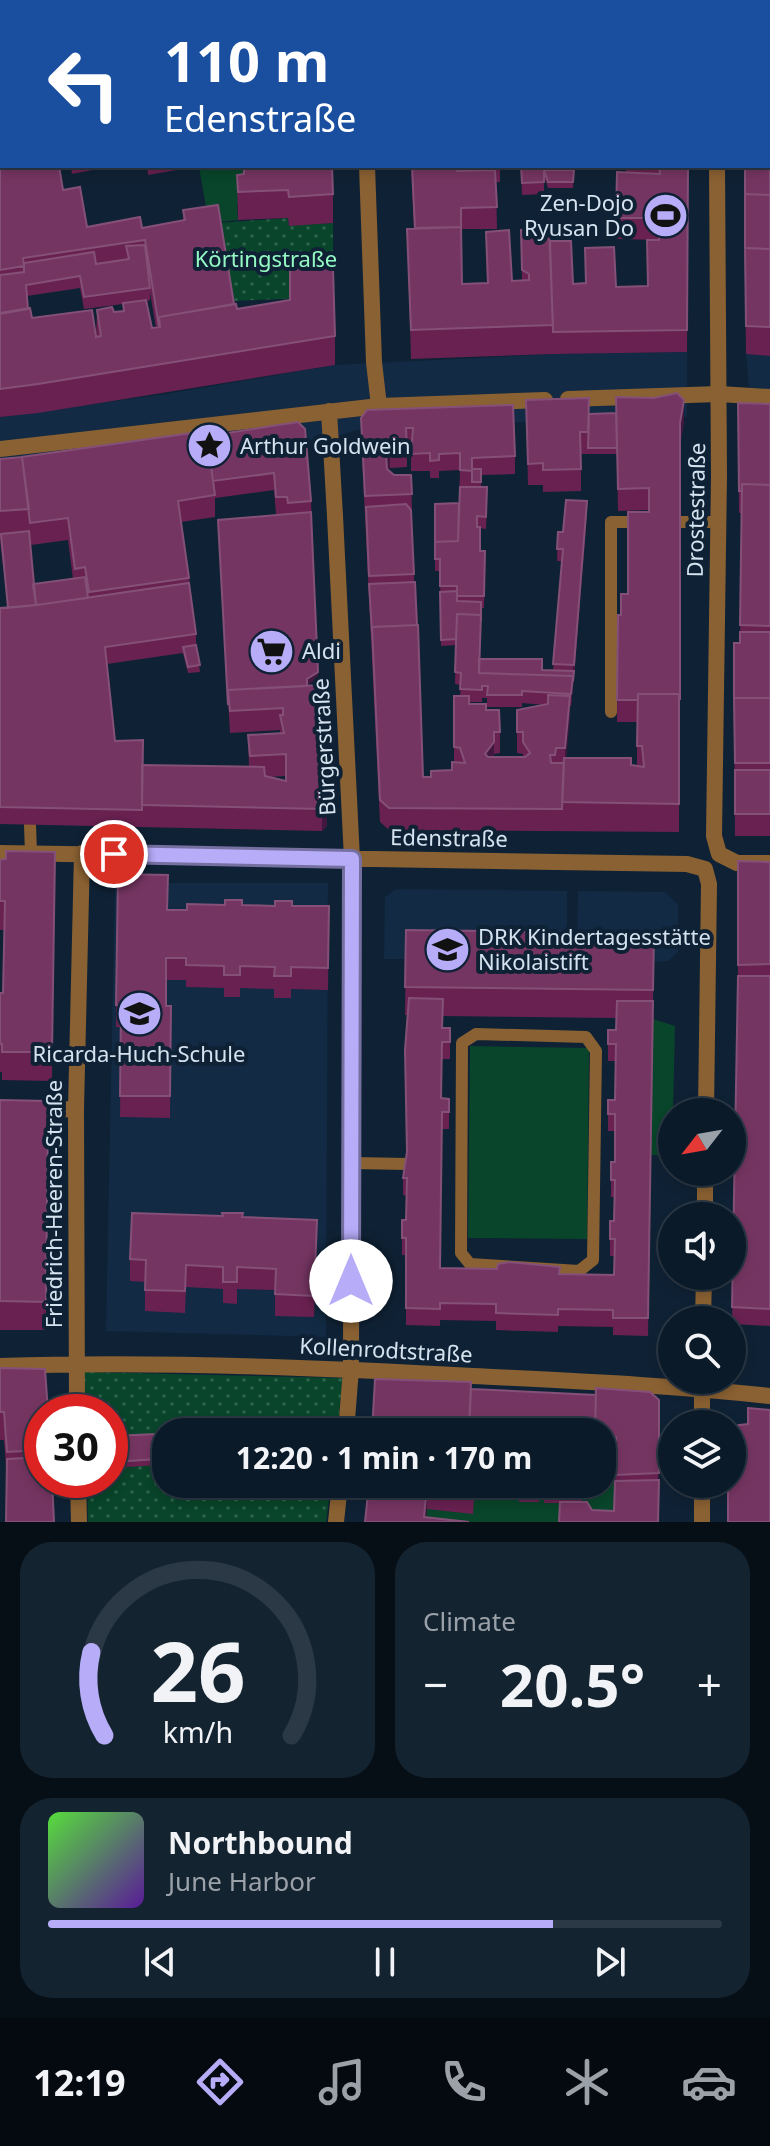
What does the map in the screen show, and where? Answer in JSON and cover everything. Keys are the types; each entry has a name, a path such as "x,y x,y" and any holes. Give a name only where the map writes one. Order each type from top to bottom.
{"street":[{"path":"367,168 374,362 379,406"},
{"name":"Drostestraße","path":"717,168 719,522 714,836 719,854 737,863 770,863"},
{"path":"0,449 379,406 719,394 770,397"},
{"name":"Bürgerstraße","path":"329,411 352,859 351,1369 347,1418"},
{"name":"Edenstraße","path":"0,853 687,864 705,869 709,884 706,1098"},
{"name":"Friedrich-Heeren-Straße","path":"77,1394 76,1109 82,853"},
{"path":"0,1111 76,1109"},
{"name":"Kollenrodtstraße","path":"0,1366 76,1363 351,1369 658,1382"},
{"name":"Kollenrodtstraße","path":"746,1392 770,1396"},
{"path":"78,1498 79,1522"},
{"path":"336,1522 339,1498"},
{"path":"702,1498 702,1522"}],"lane":[{"path":"611,712 611,522 649,522"},
{"path":"680,522 719,522"},
{"path":"30,825 31,853"},
{"path":"476,1034 586,1037 596,1051 593,1260 579,1271 470,1264 461,1253 462,1043 476,1034"},
{"path":"352,1163 407,1164"}],"shaded area":[{"path":"687,352 687,417 367,427 305,446 0,488 0,417 166,394 335,365 553,354"},
{"path":"746,354 770,356 770,425 738,425 750,396"},
{"path":"115,883 328,883 326,1337 106,1331"},
{"name":"DRK Kindertagesstätte Nikolaistift","path":"396,889 567,891 567,942 509,1017 405,1015 406,959 384,959 385,897"},
{"path":"578,891 665,892 678,905 678,952 668,961 654,962 653,1019 552,1017 577,950"}],"green space":[{"path":"199,168 266,168 244,203 237,204 238,220 209,223"},
{"name":"Körtingstraße","path":"288,218 289,225 333,223 333,297 231,301 218,223"},
{"path":"653,1019 675,1026 673,1098 658,1098 658,1155 650,1155"},
{"path":"470,1046 589,1048 587,1239 468,1238"},
{"path":"83,1372 343,1378 339,1418 152,1418 152,1498 329,1498 326,1522 88,1522 87,1498 128,1498 128,1394 84,1394"},
{"path":"427,1498 615,1498 614,1522 426,1522"}],"building":[{"path":"0,168 59,168 63,190 80,187 87,227 140,217 142,228 185,220 183,210 218,205 234,304 159,317 159,327 145,240 23,258 24,266 0,270"},
{"path":"244,168 332,168 333,194 289,197 288,190 238,192 237,175 244,174"},
{"path":"412,168 495,170 497,207 461,208 461,227 415,228"},
{"path":"521,168 544,168 544,182 522,183"},
{"path":"659,168 688,168 687,330 553,332 550,241 571,241 573,284 586,283 585,248 614,247 616,287 648,286 647,240 659,240 660,218 616,218 617,172 660,174"},
{"path":"745,168 770,168 770,195 745,194"},
{"path":"544,170 574,170 573,182 548,182"},
{"path":"745,194 770,195 770,249 745,248"},
{"path":"461,227 462,284 488,283 486,232 509,230 512,281 529,280 529,274 522,270 521,230 549,229 553,325 411,330 407,229"},
{"path":"145,245 150,288 84,297 80,276 26,285 28,309 0,314 0,275 24,272 24,263 94,252 96,264 129,259 126,246"},
{"path":"745,248 770,249 770,327 746,326"},
{"path":"333,268 335,336 0,389 0,313 30,308 32,318 92,310 96,337 101,336 97,310 112,307 114,312 124,311 123,303 146,300 152,328 160,327 159,317 236,304 237,309 290,300 290,269"},
{"path":"677,393 684,400 680,423 680,700 679,694 638,694 638,700 617,700 618,615 621,615 621,594 628,594 628,512 649,512 649,488 618,489 616,397 654,398"},
{"path":"589,398 588,432 580,432 581,469 543,470 543,463 528,464 526,400"},
{"path":"738,403 770,404 770,485 742,484 742,491 739,491"},
{"path":"513,405 515,456 472,458 472,471 460,470 460,453 439,454 439,460 430,461 430,453 411,454 413,428 406,428 407,450 390,450 386,454 387,469 394,475 411,475 412,494 365,496 361,418 367,410"},
{"path":"616,413 617,448 588,448 589,414"},
{"path":"298,422 305,429 311,501 288,503 287,497 276,497 274,473 213,481 207,436"},
{"path":"206,431 215,495 178,501 189,578 89,592 85,567 75,569 68,518 30,523 21,457"},
{"path":"22,457 29,509 0,511 0,459"},
{"path":"472,469 481,469 481,482 472,482"},
{"path":"742,484 770,485 770,626 740,625"},
{"path":"460,487 487,487 486,517 477,516 480,551 485,551 484,596 457,596 457,586 440,586 440,559 435,559 435,542 458,541"},
{"path":"566,500 587,501 574,665 553,664 563,549 557,549 558,532 563,532"},
{"path":"459,503 458,541 435,542 435,504"},
{"path":"406,504 411,510 414,574 369,576 366,507"},
{"path":"311,512 318,672 307,679 307,686 228,690 228,705 218,520"},
{"path":"29,531 36,605 8,608 1,534"},
{"path":"85,577 88,598 36,605 33,584"},
{"path":"415,582 417,625 372,627 372,632 369,584"},
{"path":"189,583 196,634 105,647 115,741 143,740 142,810 0,807 0,608"},
{"path":"457,591 457,601 481,602 481,615 457,614 456,639 441,640 440,592"},
{"path":"457,614 481,615 479,673 573,676 571,694 522,691 522,695 487,695 488,686 482,686 482,690 460,689 461,673 455,672"},
{"path":"418,625 423,777 431,777 431,771 452,770 452,762 465,763 460,748 454,747 454,696 469,696 469,704 486,704 486,710 499,710 500,732 494,732 494,742 485,754 488,757 525,757 530,753 523,742 523,732 517,732 517,710 548,704 548,695 570,696 565,748 556,748 555,755 550,755 551,763 564,763 562,809 389,808 380,800 372,627"},
{"path":"740,632 770,632 770,698 734,698 734,643 740,643"},
{"path":"196,645 200,665 188,667 183,647"},
{"path":"479,659 542,659 542,670 574,671 573,681 573,676 479,673"},
{"path":"321,685 327,805 322,809 142,805 142,765 264,767 265,776 286,781 286,754 250,756 248,735 284,733 280,715 283,715 283,708 230,711 228,690"},
{"path":"638,694 679,694 679,804 562,802 564,758 631,758 631,765 644,767 642,746 637,746"},
{"path":"734,698 770,698 770,763 735,763"},
{"path":"735,770 770,770 770,814 735,814"},
{"path":"6,851 55,852 52,1052 2,1052 0,1044 5,901 0,901 0,860 6,859"},
{"path":"738,861 770,862 770,964 738,965"},
{"name":"Ricarda-Huch-Schule","path":"118,874 168,875 167,910 187,910 187,904 225,905 225,900 242,900 242,905 275,906 275,901 292,901 292,906 329,906 328,968 291,967 291,976 274,976 275,967 240,966 240,975 224,975 224,966 186,965 186,958 166,958 166,1006 171,1006 170,1096 120,1096 121,1005 116,1005"},
{"path":"406,930 654,933 653,990 405,987"},
{"path":"738,976 770,976 770,1309 732,1306 732,1290 746,1290 746,1202 734,1202 734,1186 746,1186 746,1098 736,1098"},
{"path":"409,998 443,999 442,1028 450,1028 450,1042 442,1042 441,1098 449,1099 449,1112 442,1112 440,1268 497,1269 498,1264 509,1262 560,1267 559,1274 614,1275 615,1239 610,1239 610,1221 614,1221 615,1180 611,1180 611,1162 615,1162 615,1114 608,1114 608,1100 615,1100 616,1044 608,1044 608,1030 616,1030 617,1001 653,1001 648,1318 613,1318 613,1310 558,1309 558,1315 496,1313 496,1304 440,1303 440,1309 406,1308 406,1238 402,1238 402,1220 406,1220 407,1178 403,1178 407,1152 405,1050"},
{"path":"0,1100 48,1101 46,1302 0,1301"},
{"path":"132,1213 223,1216 222,1213 243,1213 242,1217 317,1220 314,1296 275,1294 276,1269 237,1267 237,1282 223,1282 223,1267 186,1265 185,1291 145,1290 146,1260 130,1259"},
{"path":"0,1368 45,1369 47,1394 24,1394 24,1451 7,1452 4,1412 0,1412"},
{"path":"375,1379 471,1382 470,1418 373,1418"},
{"path":"596,1388 650,1392 659,1400 658,1473 616,1475 616,1418 595,1418"},
{"path":"471,1389 596,1395 595,1418 470,1418"},
{"path":"748,1408 770,1410 770,1522 728,1522 728,1498 746,1498"},
{"path":"152,1434 152,1459 128,1461 128,1435"},
{"path":"24,1458 24,1498 53,1498 54,1522 6,1522 7,1459"},
{"path":"658,1480 658,1522 559,1522 560,1502 587,1502 592,1510 614,1511 616,1481"},
{"path":"368,1498 426,1498 424,1517 469,1522 365,1522"}],"place":[{"name":"Zen-Dojo Ryusan Do","path":"665,216"},
{"name":"Arthur Goldwein","path":"209,446"},
{"name":"Aldi","path":"271,651"},
{"name":"DRK Kindertagesstätte Nikolaistift","path":"447,950"},
{"name":"Ricarda-Huch-Schule","path":"139,1013"}],"route":[{"path":"114,854 352,859 351,1281"}]}
